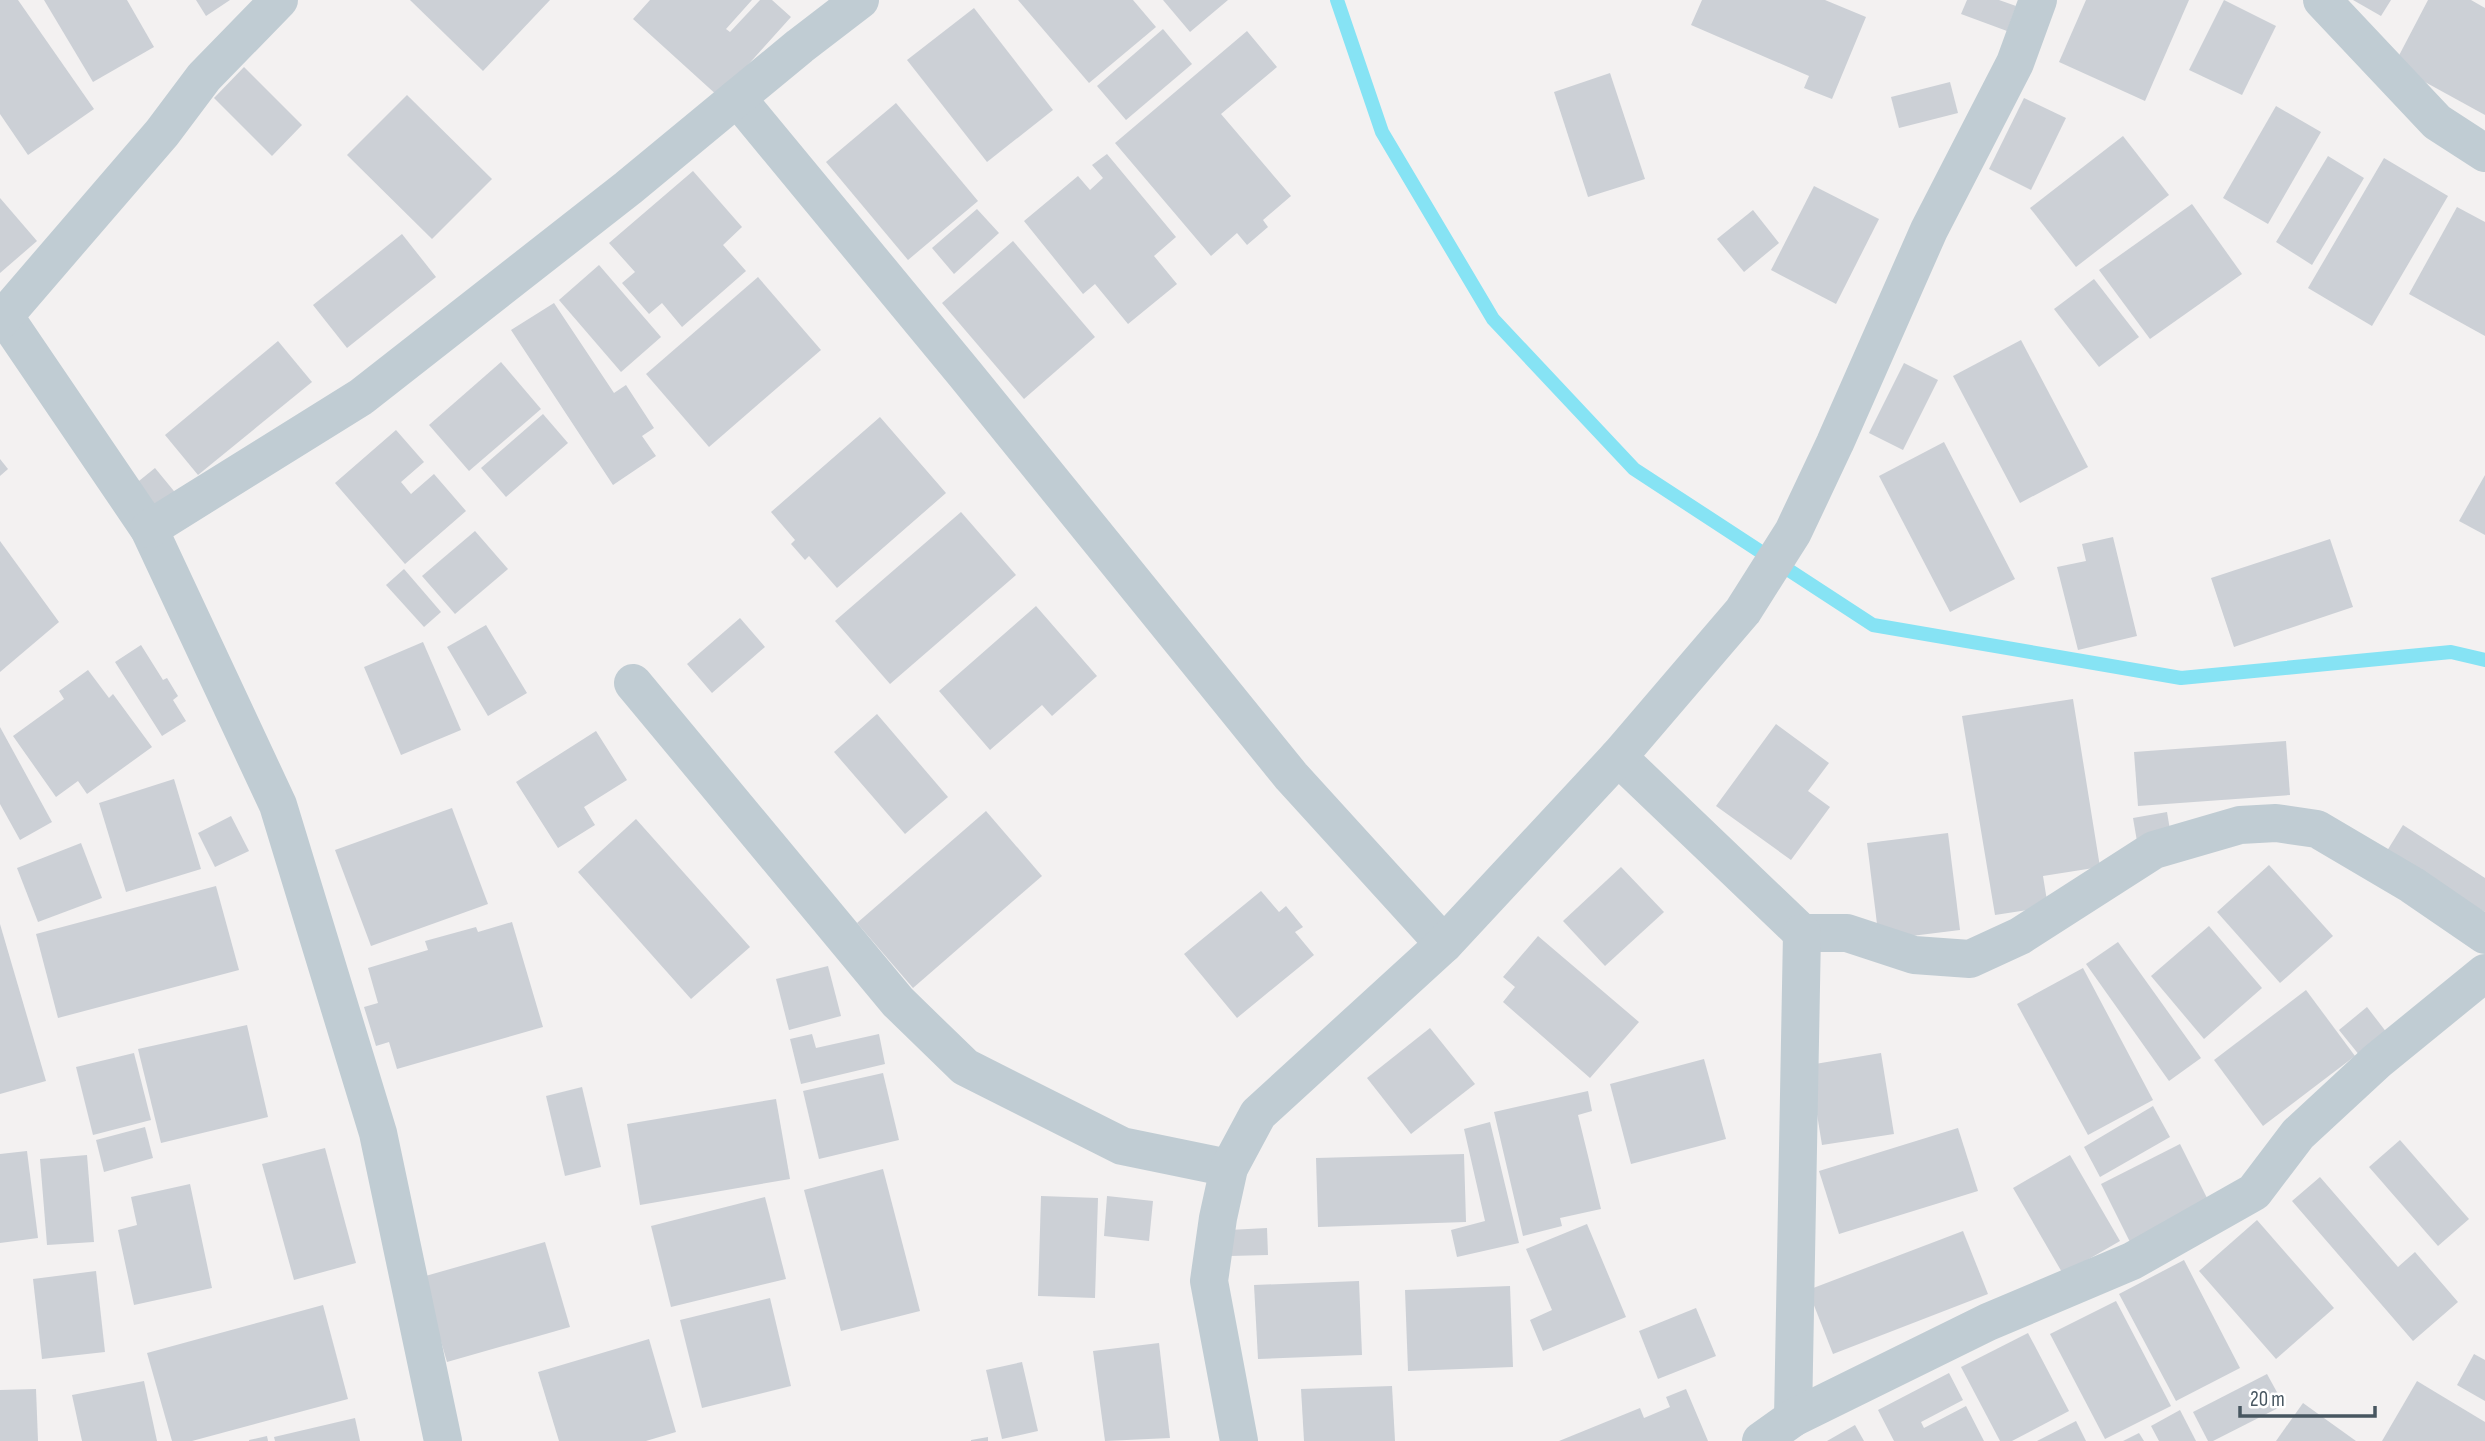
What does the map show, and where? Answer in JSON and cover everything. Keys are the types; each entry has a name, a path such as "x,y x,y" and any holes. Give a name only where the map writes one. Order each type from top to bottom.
{"street":[{"path":"279,0 204,77 162,133 3,319 149,529 278,805 378,1133 443,1441"},
{"path":"149,529 361,397 608,204 860,0"},
{"path":"1239,1441 1209,1281 1228,1167 1258,1114 1444,944 1618,757 1743,611 1793,532 1929,230 2015,62 2038,0"},
{"path":"2322,0 2437,122 2485,153"},
{"path":"737,98 965,373 1291,776 1444,944"},
{"path":"633,683 898,1002 965,1067 1122,1146 1228,1167"},
{"path":"1618,757 1802,933 1847,933 1914,955 1970,959 2020,936 2154,850 2240,825 2276,823 2317,829 2412,885 2485,935"},
{"path":"1793,1418 1802,933"},
{"path":"1761,1441 1793,1418 1988,1322 2132,1261 2253,1192 2308,1125 2377,1061 2485,973"}],"building":[{"path":"0,0 18,0 94,109 28,155 0,114"},
{"path":"44,0 127,0 154,47 93,82"},
{"path":"196,0 230,0 206,16"},
{"path":"410,0 550,0 483,71"},
{"path":"650,0 752,0 726,29 730,32 760,0 772,0 791,17 719,97 633,19"},
{"path":"1018,0 1133,0 1156,27 1089,83"},
{"path":"1163,0 1228,0 1190,32"},
{"path":"1702,0 1825,0 1866,17 1832,99 1804,88 1809,76 1691,25"},
{"path":"1967,0 1999,0 2016,6 2007,31 1961,14"},
{"path":"2086,0 2189,0 2145,101 2059,62"},
{"path":"2224,0 2276,26 2242,95 2189,70"},
{"path":"2353,0 2391,0 2381,16"},
{"path":"2428,0 2471,0 2485,8 2485,115 2394,65"},
{"path":"974,8 1053,110 987,162 907,60"},
{"path":"1163,29 1192,64 1126,120 1097,86"},
{"path":"1247,31 1277,67 1221,114 1291,196 1263,220 1268,227 1247,245 1237,233 1211,256 1115,143"},
{"path":"244,67 302,125 272,156 214,98"},
{"path":"1610,73 1645,179 1588,197 1554,92"},
{"path":"1950,82 1958,113 1899,128 1891,97"},
{"path":"407,95 492,179 432,239 347,155"},
{"path":"2024,98 2066,118 2031,190 1989,169"},
{"path":"896,103 978,201 908,260 826,162"},
{"path":"2276,106 2321,132 2268,224 2223,198"},
{"path":"2123,136 2169,195 2076,267 2030,208"},
{"path":"1107,154 1176,237 1154,256 1177,284 1128,324 1095,284 1083,294 1024,221 1078,176 1090,190 1103,178 1092,165"},
{"path":"2328,156 2364,178 2312,265 2276,242"},
{"path":"2384,158 2448,196 2372,326 2308,288"},
{"path":"693,171 742,227 723,245 746,271 682,327 662,303 649,314 622,283 635,272 609,243"},
{"path":"1814,186 1879,219 1836,304 1771,270"},
{"path":"0,198 37,241 0,273"},
{"path":"2192,204 2242,274 2150,339 2099,270"},
{"path":"2457,207 2485,222 2485,336 2409,294"},
{"path":"977,209 999,233 954,274 932,248"},
{"path":"1753,210 1779,243 1744,272 1717,239"},
{"path":"402,234 436,277 347,348 313,305"},
{"path":"1013,241 1095,337 1024,399 942,303"},
{"path":"599,265 661,337 621,372 559,300"},
{"path":"758,277 821,350 709,447 646,374"},
{"path":"2094,279 2139,337 2099,367 2054,309"},
{"path":"554,303 614,393 626,385 654,428 642,436 656,456 613,485 511,330"},
{"path":"2021,340 2088,467 2020,503 1953,376"},
{"path":"278,341 312,382 198,475 165,435"},
{"path":"501,362 541,409 469,471 429,425"},
{"path":"1904,363 1938,380 1903,450 1869,433"},
{"path":"543,414 568,443 506,497 481,468"},
{"path":"880,417 946,493 837,588 809,556 805,560 791,544 795,540 771,512"},
{"path":"396,430 424,462 401,482 411,494 434,474 466,511 405,564 335,483"},
{"path":"1944,442 2015,579 1950,612 1879,476"},
{"path":"0,459 8,469 0,476"},
{"path":"155,468 178,496 156,513 134,485"},
{"path":"2485,475 2485,535 2459,521"},
{"path":"961,512 1016,575 890,684 835,621"},
{"path":"475,531 508,569 455,614 422,576"},
{"path":"2113,537 2137,636 2078,650 2057,567 2086,561 2082,544"},
{"path":"2330,539 2353,607 2234,647 2211,578"},
{"path":"0,541 59,622 0,672"},
{"path":"404,569 441,612 424,627 386,585"},
{"path":"1036,606 1097,676 1052,716 1042,705 990,750 939,691"},
{"path":"740,618 765,647 712,693 687,664"},
{"path":"486,625 527,693 488,716 447,647"},
{"path":"423,642 461,730 401,755 364,667"},
{"path":"141,645 163,680 167,678 178,696 173,700 186,721 162,736 115,662"},
{"path":"88,670 109,698 113,694 152,747 87,794 78,781 56,797 13,736 64,699 59,691"},
{"path":"2073,699 2100,867 2043,876 2048,907 1995,915 1962,716"},
{"path":"877,714 948,797 905,834 834,752"},
{"path":"1776,724 1829,763 1808,791 1830,807 1791,860 1716,806"},
{"path":"0,727 52,822 20,840 0,804"},
{"path":"596,731 627,780 584,807 595,825 558,848 516,782"},
{"path":"2286,741 2290,795 2138,806 2134,752"},
{"path":"174,779 201,869 126,892 99,803"},
{"path":"452,808 488,904 371,946 335,850"},
{"path":"986,811 1042,876 913,988 857,923"},
{"path":"2167,812 2172,842 2138,847 2133,818"},
{"path":"231,816 249,851 215,867 198,833"},
{"path":"636,819 750,947 691,999 578,872"},
{"path":"2403,825 2485,878 2485,912 2382,859"},
{"path":"1948,833 1960,930 1879,940 1867,843"},
{"path":"81,843 102,898 38,922 17,868"},
{"path":"2269,865 2333,936 2280,983 2217,912"},
{"path":"1621,867 1664,912 1605,966 1563,921"},
{"path":"216,886 239,970 58,1018 36,934"},
{"path":"1261,891 1279,912 1286,906 1303,927 1295,932 1314,955 1237,1018 1184,954"},
{"path":"512,922 543,1027 397,1069 389,1042 376,1046 364,1007 378,1003 368,968 428,950 425,941 476,927 478,932"},
{"path":"0,924 46,1081 0,1094"},
{"path":"2209,926 2262,988 2204,1039 2151,976"},
{"path":"1538,936 1639,1022 1590,1078 1503,1002 1515,987 1503,977"},
{"path":"2118,942 2201,1058 2169,1081 2086,964"},
{"path":"828,966 841,1016 789,1030 776,979"},
{"path":"2083,968 2153,1100 2088,1135 2017,1004"},
{"path":"2306,990 2355,1056 2263,1126 2214,1060"},
{"path":"2367,1007 2387,1033 2360,1056 2339,1030"},
{"path":"247,1025 268,1117 161,1143 138,1049"},
{"path":"1430,1028 1475,1084 1411,1134 1367,1078"},
{"path":"812,1034 816,1048 879,1034 885,1064 801,1084 790,1039"},
{"path":"134,1053 151,1120 93,1135 76,1067"},
{"path":"1881,1053 1894,1134 1822,1145 1809,1065"},
{"path":"1704,1059 1726,1139 1631,1164 1610,1084"},
{"path":"883,1073 899,1140 819,1159 803,1091"},
{"path":"582,1087 601,1167 565,1176 546,1096"},
{"path":"1588,1091 1592,1111 1578,1115 1601,1209 1560,1218 1562,1226 1523,1236 1494,1112"},
{"path":"776,1099 790,1179 640,1205 627,1124"},
{"path":"2153,1106 2170,1137 2100,1177 2084,1147"},
{"path":"1490,1122 1519,1243 1457,1257 1451,1230 1485,1221 1464,1129"},
{"path":"145,1127 153,1158 104,1172 96,1140"},
{"path":"1958,1128 1978,1191 1839,1234 1819,1171"},
{"path":"2400,1140 2469,1219 2438,1246 2369,1167"},
{"path":"2180,1144 2211,1206 2132,1246 2101,1184"},
{"path":"325,1148 356,1263 294,1280 262,1164"},
{"path":"27,1151 38,1238 0,1243 0,1154"},
{"path":"1464,1154 1466,1222 1318,1227 1316,1158"},
{"path":"87,1155 94,1242 47,1245 40,1159"},
{"path":"2070,1155 2120,1241 2063,1274 2013,1188"},
{"path":"883,1169 920,1311 841,1331 804,1190"},
{"path":"2320,1177 2398,1267 2415,1252 2458,1302 2413,1341 2292,1201"},
{"path":"190,1184 212,1288 134,1305 118,1230 137,1225 131,1197"},
{"path":"1041,1196 1098,1198 1095,1298 1038,1296"},
{"path":"1107,1196 1153,1201 1149,1241 1104,1236"},
{"path":"765,1197 786,1279 671,1307 651,1226"},
{"path":"2257,1220 2334,1308 2276,1359 2199,1271"},
{"path":"1587,1224 1626,1317 1543,1351 1530,1320 1552,1310 1526,1249"},
{"path":"1267,1228 1268,1255 1230,1256 1229,1230"},
{"path":"1963,1231 1988,1294 1833,1354 1808,1290"},
{"path":"545,1242 570,1327 447,1362 422,1277"},
{"path":"2184,1260 2240,1368 2176,1401 2119,1294"},
{"path":"96,1271 105,1352 42,1359 33,1279"},
{"path":"1359,1281 1362,1355 1258,1359 1254,1285"},
{"path":"1510,1286 1513,1367 1408,1371 1405,1290"},
{"path":"770,1298 791,1386 702,1408 680,1320"},
{"path":"2116,1301 2171,1406 2105,1439 2050,1334"},
{"path":"323,1305 348,1399 192,1441 172,1441 147,1353"},
{"path":"1696,1308 1716,1356 1658,1379 1639,1331"},
{"path":"2028,1333 2069,1411 2012,1441 2000,1441 1961,1367"},
{"path":"649,1339 676,1432 646,1441 559,1441 538,1372"},
{"path":"1159,1343 1170,1438 1105,1441 1093,1351"},
{"path":"2474,1354 2485,1360 2485,1401 2457,1385"},
{"path":"1022,1362 1038,1431 1002,1439 986,1370"},
{"path":"1949,1373 1963,1400 1921,1422 1924,1428 1966,1406 1984,1441 1894,1441 1878,1410"},
{"path":"2267,1374 2284,1405 2213,1441 2208,1441 2193,1412"},
{"path":"144,1381 157,1441 82,1441 72,1395"},
{"path":"2417,1381 2485,1422 2485,1441 2382,1441"},
{"path":"1392,1386 1395,1441 1304,1441 1301,1389"},
{"path":"36,1389 38,1441 0,1441 0,1390"},
{"path":"1686,1389 1708,1441 1559,1441 1640,1408 1644,1418 1670,1407 1666,1397"},
{"path":"2303,1403 2356,1441 2276,1441"},
{"path":"2180,1410 2196,1441 2159,1441 2151,1426"},
{"path":"355,1418 360,1441 275,1441 274,1437"},
{"path":"2076,1421 2086,1441 2037,1441"},
{"path":"1855,1425 1864,1441 1827,1441"},
{"path":"2139,1433 2144,1441 2123,1441"},
{"path":"267,1436 268,1441 249,1441 249,1440"},
{"path":"988,1437 988,1441 971,1441 971,1440"}],"waterway":[{"path":"1337,0 1382,132 1493,319 1634,469 1873,625 2181,678 2451,652 2485,660"}]}
